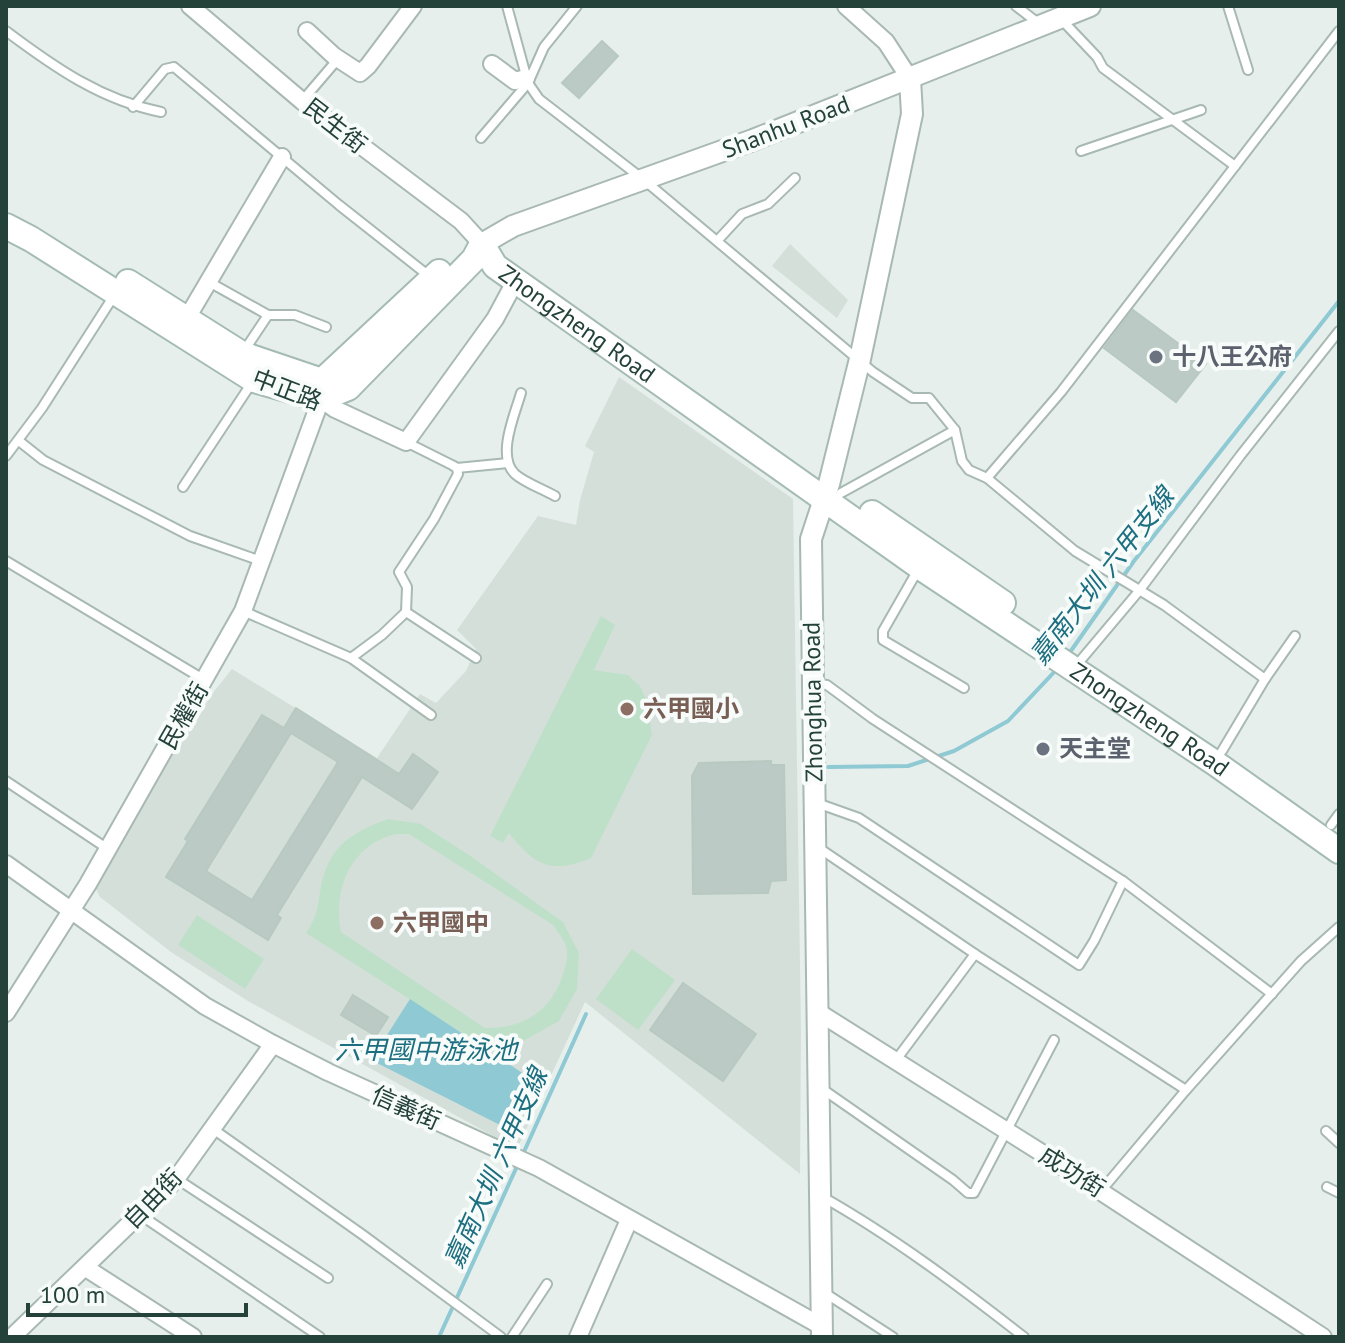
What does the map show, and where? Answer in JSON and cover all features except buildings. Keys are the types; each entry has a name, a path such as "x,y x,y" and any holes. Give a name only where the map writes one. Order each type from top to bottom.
{"main road":[{"name":"中正路","path":"6,210 35,224 254,380 321,390"},
{"name":"中正路","path":"6,226 187,318 242,354 321,390"},
{"name":"民權街","path":"321,390 459,251 482,244"},
{"name":"Zhongzheng Road","path":"482,244 495,266 832,492 1078,662 1339,851"},
{"name":"Zhongzheng Road","path":"482,244 503,252 602,320 832,492 920,567 1336,824"},
{"path":"321,390 348,388 474,259 482,244"}],"street":[{"name":"民生街","path":"190,6 302,101 461,221 482,244"},
{"path":"307,31 338,59 360,73 413,6"},
{"path":"846,6 886,42 910,79"},
{"name":"Shanhu Road","path":"482,244 513,226 910,79 1090,6"},
{"path":"492,64 515,81 527,81"},
{"name":"Zhonghua Road","path":"822,1332 811,539 832,492 912,114 910,79"},
{"path":"187,318 282,157"},
{"path":"406,442 488,330 516,280"},
{"name":"中正路","path":"321,390 335,409 406,442"},
{"name":"民權街","path":"6,1013 108,850 243,611 321,390"},
{"name":"信義街","path":"6,864 205,1006 328,1072 539,1168 822,1332"},
{"name":"成功街","path":"818,1012 1101,1191 1323,1337"},
{"name":"自由街","path":"12,1337 176,1179 273,1044"},
{"path":"578,1337 629,1220"},
{"path":"86,1268 193,1337"}],"lane":[{"path":"507,6 533,94 718,240 873,372 912,398 929,398 955,430 962,461 969,470 987,478 1075,551 1164,605 1265,679"},
{"path":"481,138 527,81 544,47 577,6"},
{"path":"1016,6 1051,22 1097,57 1103,68 1235,166"},
{"path":"1228,6 1248,70"},
{"path":"6,31 88,87 133,107 161,112"},
{"path":"987,478 1061,392 1339,31"},
{"path":"302,101 338,59"},
{"path":"133,107 165,69 174,67 352,216 433,279"},
{"path":"1081,151 1201,110"},
{"path":"718,240 742,214 768,204 795,178"},
{"path":"208,281 268,315 295,315 326,327"},
{"path":"6,456 120,286"},
{"path":"242,354 268,315"},
{"path":"1078,662 1139,591 1339,331"},
{"path":"183,487 254,380"},
{"path":"521,393 508,447 508,463 515,474 555,496"},
{"path":"832,492 955,430"},
{"path":"406,442 457,468 508,463"},
{"path":"12,444 190,536 261,561"},
{"path":"351,658 406,612 407,587 399,572 434,519 458,474 457,468"},
{"path":"6,561 204,680"},
{"path":"920,567 883,631 883,640 964,688"},
{"path":"243,611 351,658 431,715"},
{"path":"406,612 476,658"},
{"path":"1222,751 1295,636"},
{"path":"812,683 827,685 886,727 1123,881 1272,994"},
{"path":"6,781 108,850"},
{"path":"814,802 859,818 1079,965 1123,881"},
{"path":"814,845 975,954 1186,1090"},
{"path":"1101,1191 1301,961 1339,927"},
{"path":"896,1060 975,954"},
{"path":"819,1087 968,1193 974,1193 1054,1040"},
{"path":"213,1129 501,1337"},
{"path":"1326,1131 1339,1143"},
{"path":"176,1179 328,1278"},
{"path":"1327,1187 1339,1193"},
{"path":"821,1196 847,1210 955,1285 1024,1337"},
{"path":"139,1214 320,1337"},
{"path":"512,1337 547,1284"},
{"path":"821,1291 893,1337"}],"shaded area":[{"path":"790,244 848,300 837,318 772,266"},
{"path":"619,377 793,499 801,1031 800,1174 585,1002 517,1149 248,1001 171,952 100,897 95,887 171,757 232,669 377,758 420,694 436,703 466,671 476,649 457,630 538,516 576,525 594,452 585,446"}],"green space":[{"path":"601,616 615,625 594,670 628,675 640,686 647,701 652,735 591,858 565,866 544,864 527,853 509,833 503,843 490,836"},
{"path":"388,819 421,824 472,857 563,922 579,953 577,989 559,1021 518,1044 508,1062 306,933 314,918 323,877 334,853 362,830","holes":["396,834 409,834 553,925 560,935 567,954 562,977 550,1000 533,1016 511,1025 485,1028 341,932 339,916 343,885 356,859 380,840"]},
{"path":"197,915 264,959 245,989 178,945"},
{"path":"632,949 675,980 638,1030 596,999"}],"water":[{"name":"六甲國中游泳池","path":"410,999 533,1080 506,1128 371,1060"}],"waterway":[{"name":"嘉南大圳 六甲支線","path":"1068,655 1134,561 1339,301"},
{"name":"嘉南大圳 六甲支線","path":"828,767 908,766 954,751 1008,721 1058,668"},
{"name":"嘉南大圳 六甲支線","path":"523,1154 586,1014"},
{"name":"嘉南大圳 六甲支線","path":"439,1337 519,1162"}],"place":[{"name":"十八王公府","path":"1156,357"},
{"name":"六甲國小","path":"627,709"},
{"name":"天主堂","path":"1043,749"},
{"name":"六甲國中","path":"377,923"}]}
